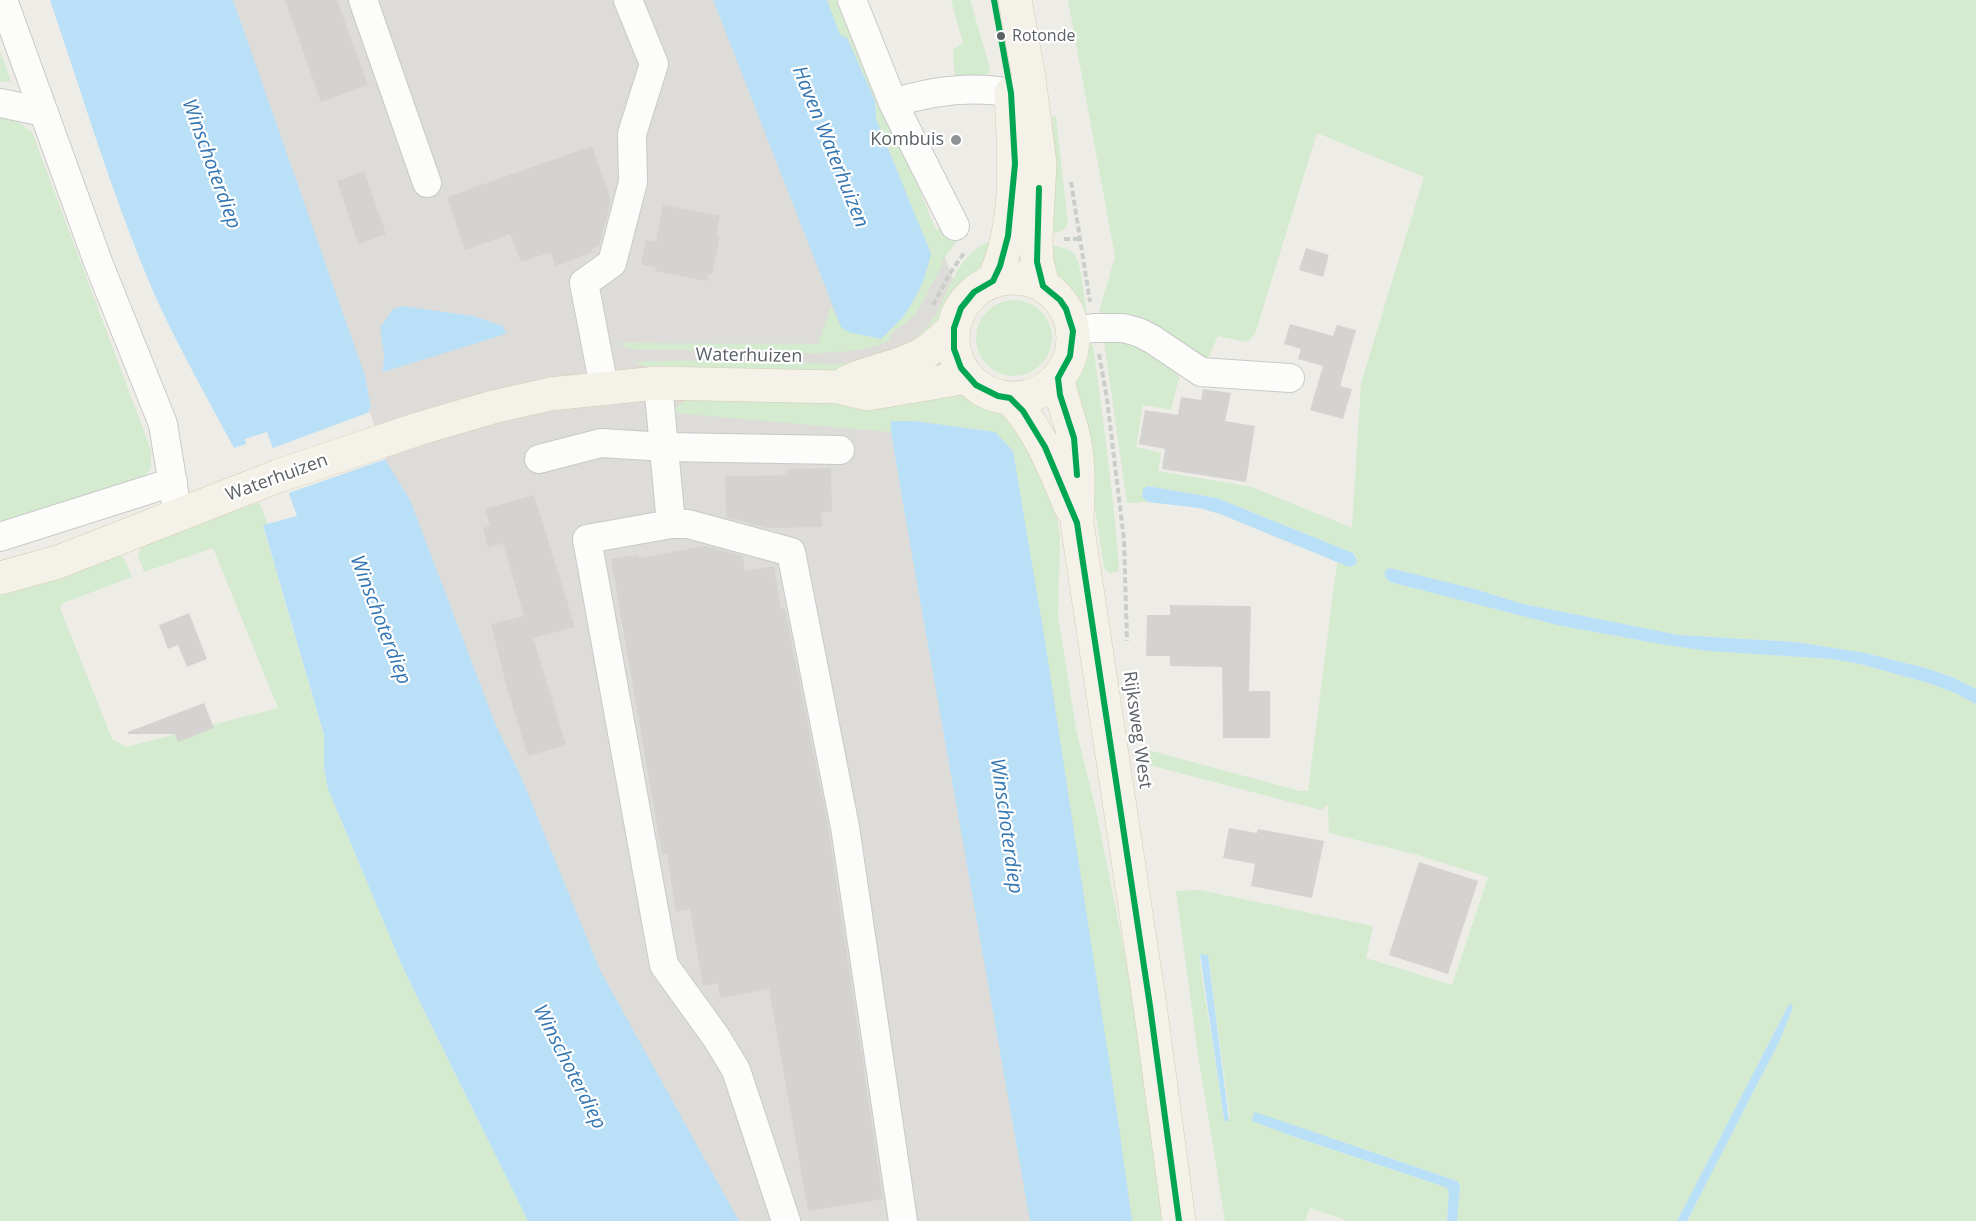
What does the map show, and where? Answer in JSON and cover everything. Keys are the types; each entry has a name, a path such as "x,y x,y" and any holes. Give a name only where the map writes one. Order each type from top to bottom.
{"main road":[{"path":"993,281 1008,237 1015,164 1011,93 994,0"},
{"path":"1015,0 1029,78 1040,163 1036,238 1037,262 1043,286"},
{"path":"1024,278 1043,286 1060,300 1084,329 1071,356 1058,378 1041,391 1010,398 987,392 968,377 961,368 941,321 960,308 983,285 993,281 1024,278"},
{"name":"Waterhuizen","path":"838,387 861,375 896,365 924,353 941,321"},
{"name":"Waterhuizen","path":"0,578 58,562 278,476 493,407 550,394 658,383 838,387 867,394 968,377"},
{"name":"Rijksweg West","path":"1058,378 1060,395 1074,438 1078,487 1077,523 1150,1006 1179,1221"},
{"name":"Rijksweg West","path":"1010,398 1023,411 1045,447 1077,523"}],"street":[{"path":"3,0 98,262 164,424 178,516"},
{"path":"604,387 584,283 612,263 633,182 632,134 654,64 628,0"},
{"path":"852,0 893,103 961,237"},
{"path":"372,2 427,183"},
{"path":"893,103 913,97 956,90 978,89 1011,93"},
{"path":"0,103 44,112"},
{"path":"1084,329 1123,328 1138,332 1201,372 1290,378"},
{"path":"658,383 671,524"},
{"path":"539,459 601,443 665,447 840,450"},
{"path":"0,537 173,482"},
{"path":"786,1221 736,1070 716,1037 664,965 587,539 671,524 688,524 791,552 845,826 903,1221"}],"path":[{"path":"941,321 950,273 961,237"},
{"path":"1036,238 1078,238 1084,329 1107,399 1124,540 1127,641"}],"shaded area":[{"path":"173,0 837,0 957,289 940,321 940,356 946,369 965,396 1002,412 1022,451 1137,1221 677,1221"}],"green space":[{"path":"827,0 842,0 936,230 951,227 958,240 941,262 943,264 914,317 889,335 891,340 875,346 836,352 629,349 618,343 818,344 831,306 841,325 850,332 881,339 895,325 927,270 931,254 876,119 875,101 848,39 840,35"},
{"path":"951,0 970,0 989,65 990,73 983,75 984,83 955,80 953,50 963,43"},
{"path":"1068,0 1976,0 1976,689 1926,668 1865,653 1796,642 1679,635 1523,604 1475,589 1390,568 1385,571 1385,577 1390,582 1557,625 1660,644 1707,651 1832,659 1860,664 1928,683 1976,704 1976,1221 1687,1221 1780,1040 1793,1008 1789,1004 1677,1221 1457,1221 1460,1186 1457,1181 1316,1133 1251,1119 1292,1136 1445,1187 1449,1191 1447,1221 1348,1221 1310,1208 1305,1221 1225,1221 1198,1054 1176,891 1199,890 1373,926 1366,958 1452,985 1488,877 1418,855 1329,833 1328,805 1321,810 1149,765 1148,750 1300,791 1308,791 1337,562 1349,567 1355,565 1357,560 1354,553 1217,498 1148,486 1142,497 1148,502 1127,503 1104,341 1119,336 1178,369 1179,378 1171,410 1143,405 1136,447 1161,453 1158,471 1252,487 1352,528 1361,383 1424,177 1317,133 1255,334 1247,342 1218,336 1207,360 1104,318 1099,311 1115,257","holes":["1208,955 1230,1118 1224,1119 1199,957"]},
{"path":"0,51 11,81 0,82"},
{"path":"0,115 13,118 32,132 151,450 151,468 141,481 0,527"},
{"path":"1052,116 1056,117 1068,223 1062,231 1045,233 1054,146"},
{"path":"991,241 997,241 993,250 981,267 956,289 940,321 929,334 915,345 886,359 858,368 819,371 654,369 632,362 841,364 876,358 905,345 928,326 965,259"},
{"path":"1046,245 1067,249 1076,257 1087,314 1084,315 1057,278 1051,266"},
{"path":"1014,300 1029,303 1041,311 1049,323 1052,338 1049,353 1041,365 1029,373 1014,376 999,373 987,365 979,353 976,338 979,323 987,311 999,303"},
{"path":"1086,345 1093,345 1114,511 1119,566 1118,571 1110,573 1104,568 1088,461 1073,391"},
{"path":"955,393 1011,416 1051,494 1060,535 1058,616 1076,729 1096,810 1132,990 1163,1221 1132,1221 1044,635 1013,451 994,432 914,421 891,421 891,432 674,413 679,405 692,398"},
{"path":"259,502 268,524 263,526 324,736 324,768 328,789 403,968 528,1221 0,1221 0,591 116,553 124,558 132,577 63,603 60,608 112,739 126,747 278,708 213,548 144,572 138,555 143,543"}],"water":[{"name":"Winschoterdiep","path":"50,0 233,0 365,376 371,408 368,409 385,459 410,500 495,723 522,779 600,970 739,1221 528,1221 403,968 328,789 324,768 324,735 263,525 297,516 267,432 245,439 246,444 234,448 171,329 137,254 98,146"},
{"name":"Haven Waterhuizen","path":"713,0 827,0 840,35 847,38 875,101 876,119 931,254 923,282 911,305 902,318 881,339 848,332 841,327"},
{"path":"403,306 473,316 503,326 506,334 383,372 384,354 380,328 393,309"},
{"name":"Winschoterdiep","path":"891,421 914,421 995,432 1013,451 1044,635 1132,1221 1030,1221 906,521"},
{"path":"1148,486 1217,498 1353,553 1357,560 1355,565 1349,567 1220,514 1199,508 1148,502 1142,497 1143,489"},
{"path":"1390,568 1475,589 1523,604 1679,635 1796,642 1865,653 1952,677 1976,689 1976,704 1928,683 1860,664 1832,659 1707,651 1557,625 1390,582 1385,577 1385,571"},
{"path":"1200,954 1208,955 1229,1121 1224,1119"},
{"path":"1789,1004 1793,1007 1780,1040 1687,1221 1677,1221"},
{"path":"1255,1112 1457,1181 1460,1186 1457,1221 1447,1221 1449,1191 1445,1187 1252,1121"}],"pier":[{"path":"370,412 386,459 286,494 270,449"}],"building":[{"path":"285,0 337,0 368,85 321,102"},
{"path":"592,146 611,200 599,246 592,249 593,252 555,266 551,252 521,262 510,234 465,250 447,197"},
{"path":"364,171 386,234 358,244 337,181"},
{"path":"663,205 720,216 716,235 720,236 712,274 708,274 707,281 655,271 656,268 641,264 646,240 656,242"},
{"path":"1306,248 1329,255 1323,277 1299,270"},
{"path":"1290,324 1333,336 1337,325 1356,330 1340,386 1352,389 1343,419 1310,410 1323,366 1298,359 1301,349 1284,344"},
{"path":"1203,389 1231,393 1225,421 1255,426 1246,482 1162,469 1165,449 1139,444 1145,410 1178,415 1181,397 1201,400"},
{"path":"831,468 832,512 821,512 822,527 766,528 726,517 725,476 788,475 788,469"},
{"path":"534,495 575,627 533,638 566,745 528,756 505,681 491,624 524,616 503,543 488,548 483,528 490,526 485,509"},
{"path":"706,546 743,556 745,571 774,566 781,609 785,609 828,825 883,1199 808,1211 769,989 720,998 718,983 703,986 690,909 676,912 667,854 662,855 611,559 638,555 639,558"},
{"path":"1170,605 1251,606 1249,691 1270,691 1270,738 1223,738 1222,667 1170,666 1170,656 1146,656 1147,615 1170,615"},
{"path":"189,613 207,659 187,667 178,645 168,649 159,625"},
{"path":"204,703 214,728 178,742 175,734 128,734 128,732"},
{"path":"1229,828 1257,833 1258,829 1324,841 1312,898 1251,886 1255,864 1223,858"},
{"path":"1419,862 1478,881 1448,974 1389,955"}],"transit line":[{"path":"994,0 1011,93 1015,164 1008,236 1000,266 993,281 974,292 961,308 954,328 954,349 961,368 976,385 998,396 1010,398 1023,411 1045,447 1077,523 1150,1006 1179,1221"},
{"path":"1039,188 1037,262 1043,286 1060,300 1066,309 1073,331 1070,356 1058,378 1060,395 1074,438 1077,475"}],"place":[{"name":"Rotonde","path":"1001,36"},
{"name":"Kombuis","path":"956,140"}]}
